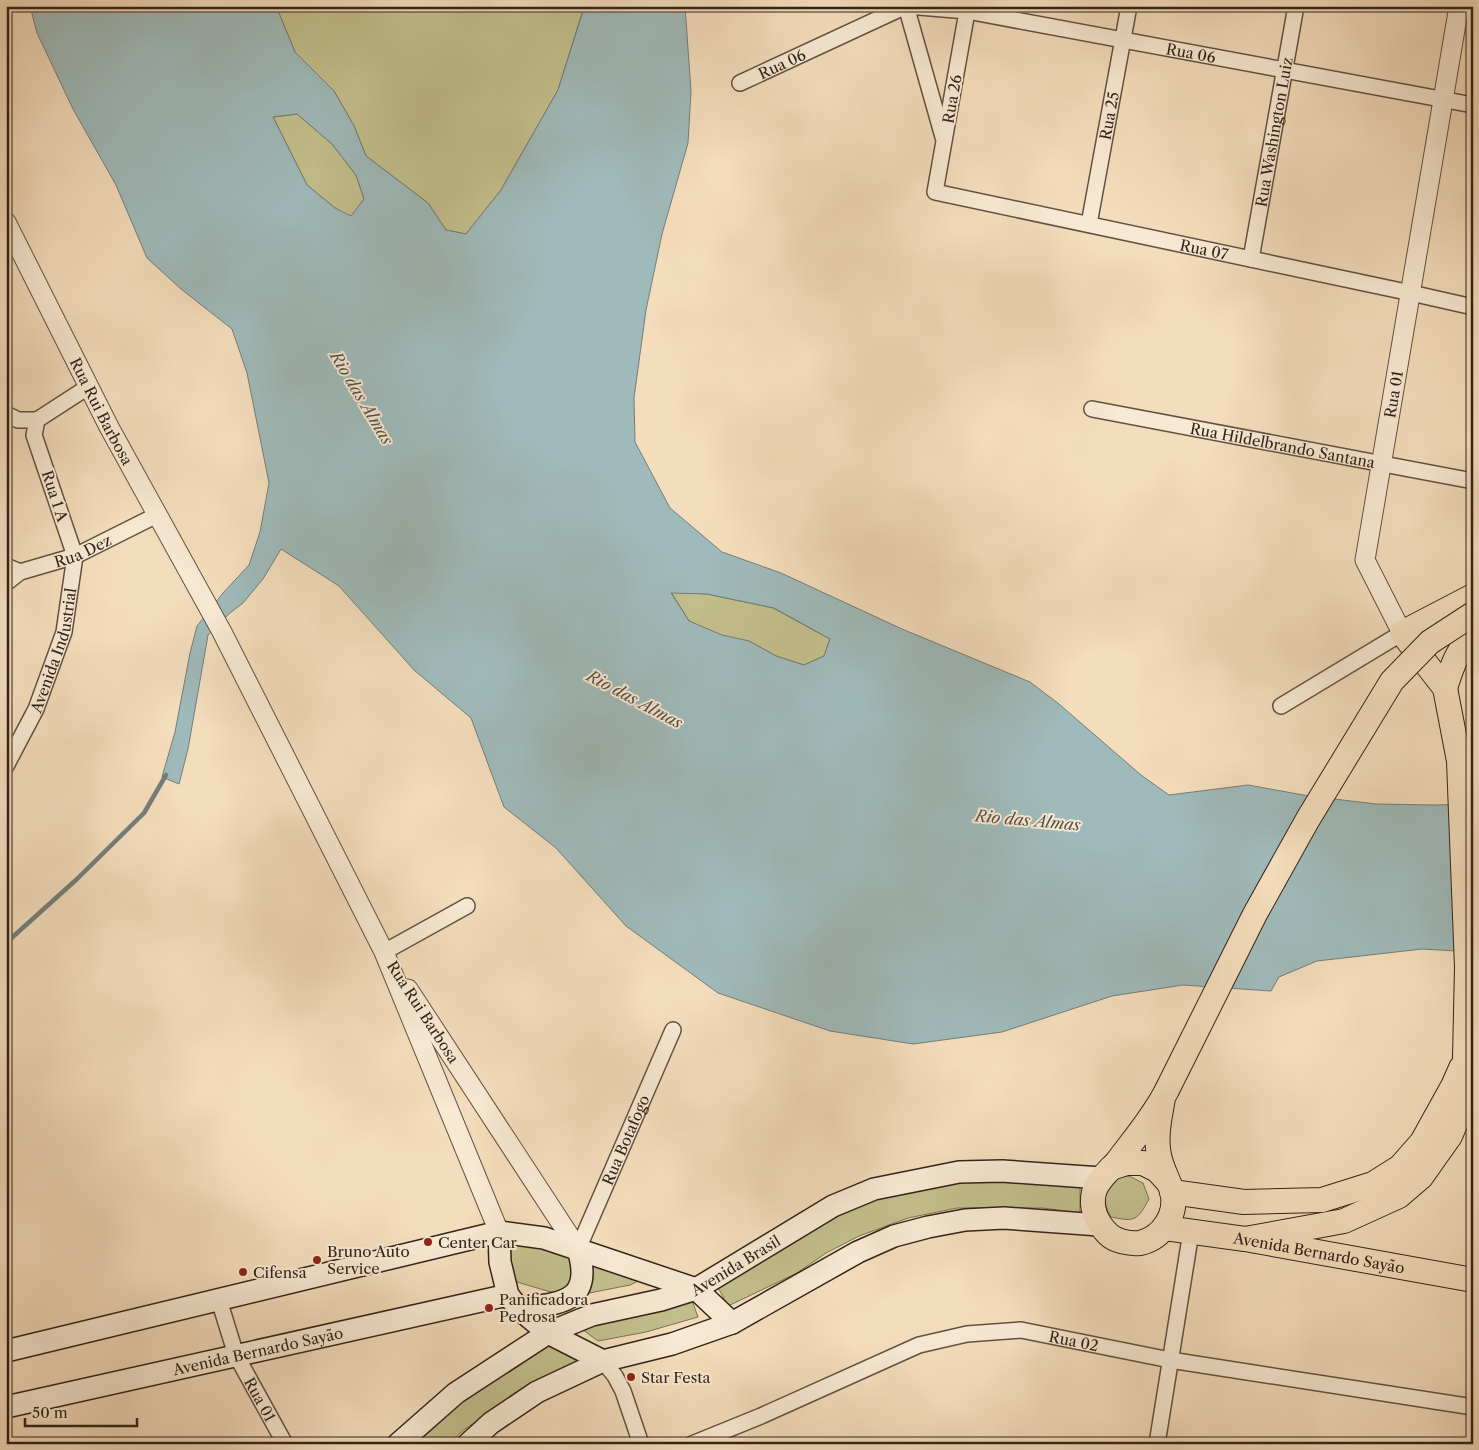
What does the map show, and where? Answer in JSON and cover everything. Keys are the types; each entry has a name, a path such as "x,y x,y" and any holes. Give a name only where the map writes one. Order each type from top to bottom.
{"main road":[{"path":"1402,633 1473,596"},
{"path":"1165,1094 1158,1126 1159,1154 1170,1187 1173,1211 1165,1228 1154,1238 1139,1243 1124,1242 1110,1236 1099,1225 1094,1210 1094,1193 1106,1173 1138,1135 1165,1094 1260,906 1308,818 1392,681 1430,642 1473,614"},
{"name":"Rua 01","path":"1245,1239 1344,1221 1399,1196 1421,1177 1450,1136 1464,1103 1467,967 1459,762 1445,688 1402,633"},
{"path":"1445,688 1455,660 1469,639 1473,637"},
{"path":"1106,1173 1126,1162 1143,1163 1158,1170 1170,1187 1244,1202 1322,1200 1373,1184 1400,1167 1422,1142 1453,1086 1465,1057"},
{"path":"1465,1057 1473,1079"},
{"name":"Avenida Brasil","path":"398,1444 456,1393 548,1333 592,1315 661,1300 696,1289 833,1206 874,1189 959,1172 1106,1173"},
{"path":"468,1444 491,1423 537,1392 603,1361 672,1344 732,1323 858,1252 894,1236 965,1220 1004,1218 1099,1225"},
{"name":"Avenida Bernardo Sayão","path":"1165,1228 1245,1239 1473,1280"},
{"path":"499,1232 500,1262 514,1302 548,1333 603,1361"},
{"path":"6,1351 499,1232 544,1238 696,1289 732,1323"},
{"name":"Avenida Bernardo Sayão","path":"6,1407 236,1355 514,1302 558,1302 574,1296 580,1288 583,1270 578,1249"}],"street":[{"name":"Rua 06","path":"740,83 906,6 967,9 1283,71 1473,105"},
{"path":"906,6 944,140"},
{"name":"Rua 25","path":"1089,224 1129,6"},
{"name":"Rua Washington Luiz","path":"1251,259 1296,6"},
{"name":"Rua 01","path":"1402,633 1365,560 1459,6"},
{"name":"Rua 26","path":"935,192 967,9"},
{"name":"Rua 07","path":"935,192 1473,307"},
{"name":"Rua Rui Barbosa","path":"6,222 109,427 222,632 384,952 499,1232"},
{"path":"6,414 36,428 88,386"},
{"name":"Rua Hildelbrando Santana","path":"1092,409 1473,481"},
{"name":"Rua 1 A","path":"36,428 75,556"},
{"name":"Rua Dez","path":"6,584 13,569 75,556 157,515"},
{"name":"Avenida Industrial","path":"6,766 36,710 64,632 75,556"},
{"path":"1281,706 1402,633"},
{"path":"384,952 467,906"},
{"name":"Rua Rui Barbosa","path":"384,952 578,1249"},
{"name":"Rua Botafogo","path":"578,1249 673,1030"},
{"path":"1157,1444 1191,1232"},
{"name":"Rua 01","path":"220,1300 236,1355 284,1444"},
{"name":"Rua 02","path":"692,1444 761,1416 919,1345 967,1334 1021,1330 1170,1360 1473,1407"},
{"path":"603,1361 615,1376 623,1391 641,1444"}],"shaded area":[{"path":"276,6 582,6 583,10 558,90 501,190 466,234 446,230 428,203 366,156 354,126 334,91 295,52"},
{"path":"297,114 332,144 356,175 364,199 351,217 335,208 307,185 273,117"},
{"path":"671,592 707,594 773,608 830,639 824,656 804,665 776,656 749,641 722,636 689,621"},
{"path":"1129,1176 1143,1183 1149,1199 1138,1216 1134,1218 1111,1217 1105,1202 1108,1189 1113,1179"},
{"path":"969,1179 1080,1187 1080,1213 1043,1208 957,1208 908,1218 859,1236 826,1253 797,1273 728,1306 715,1282 845,1207 880,1194"},
{"path":"514,1239 543,1240 576,1260 579,1282 564,1296 507,1279 507,1251"},
{"path":"586,1256 649,1276 630,1285 579,1295"},
{"path":"690,1295 698,1317 646,1332 598,1341 578,1326"},
{"path":"549,1338 589,1358 509,1399 465,1429 448,1444 406,1444 456,1400"}],"water":[{"name":"Rio das Almas","path":"30,6 276,6 295,52 334,91 354,126 366,156 428,203 446,230 466,234 501,190 558,90 583,11 582,6 685,6 691,91 688,143 662,234 646,310 634,398 635,442 670,508 722,552 781,573 902,629 1030,682 1059,704 1141,775 1169,795 1248,785 1309,796 1376,804 1473,804 1473,952 1422,949 1317,961 1279,977 1271,991 1183,985 1112,996 1002,1032 913,1044 830,1031 718,993 626,926 556,848 504,807 471,718 414,670 339,586 281,549 263,579 243,603 208,635 188,749 179,784 162,777 175,732 197,626 223,593 249,565 260,532 269,483 247,373 232,329 181,289 147,258 116,185 73,109 37,33","holes":["297,114 332,144 356,175 364,199 351,216 335,208 307,185 273,117","671,593 707,594 774,608 830,639 824,656 804,665 776,656 749,641 722,635 689,621"]}],"waterway":[{"path":"6,943 77,879 144,813 166,775"}],"place":[{"name":"Center Car","path":"428,1242"},
{"name":"Bruno Auto Service","path":"317,1260"},
{"name":"Cifensa","path":"243,1272"},
{"name":"Panificadora Pedrosa","path":"489,1308"},
{"name":"Star Festa","path":"631,1377"}]}
